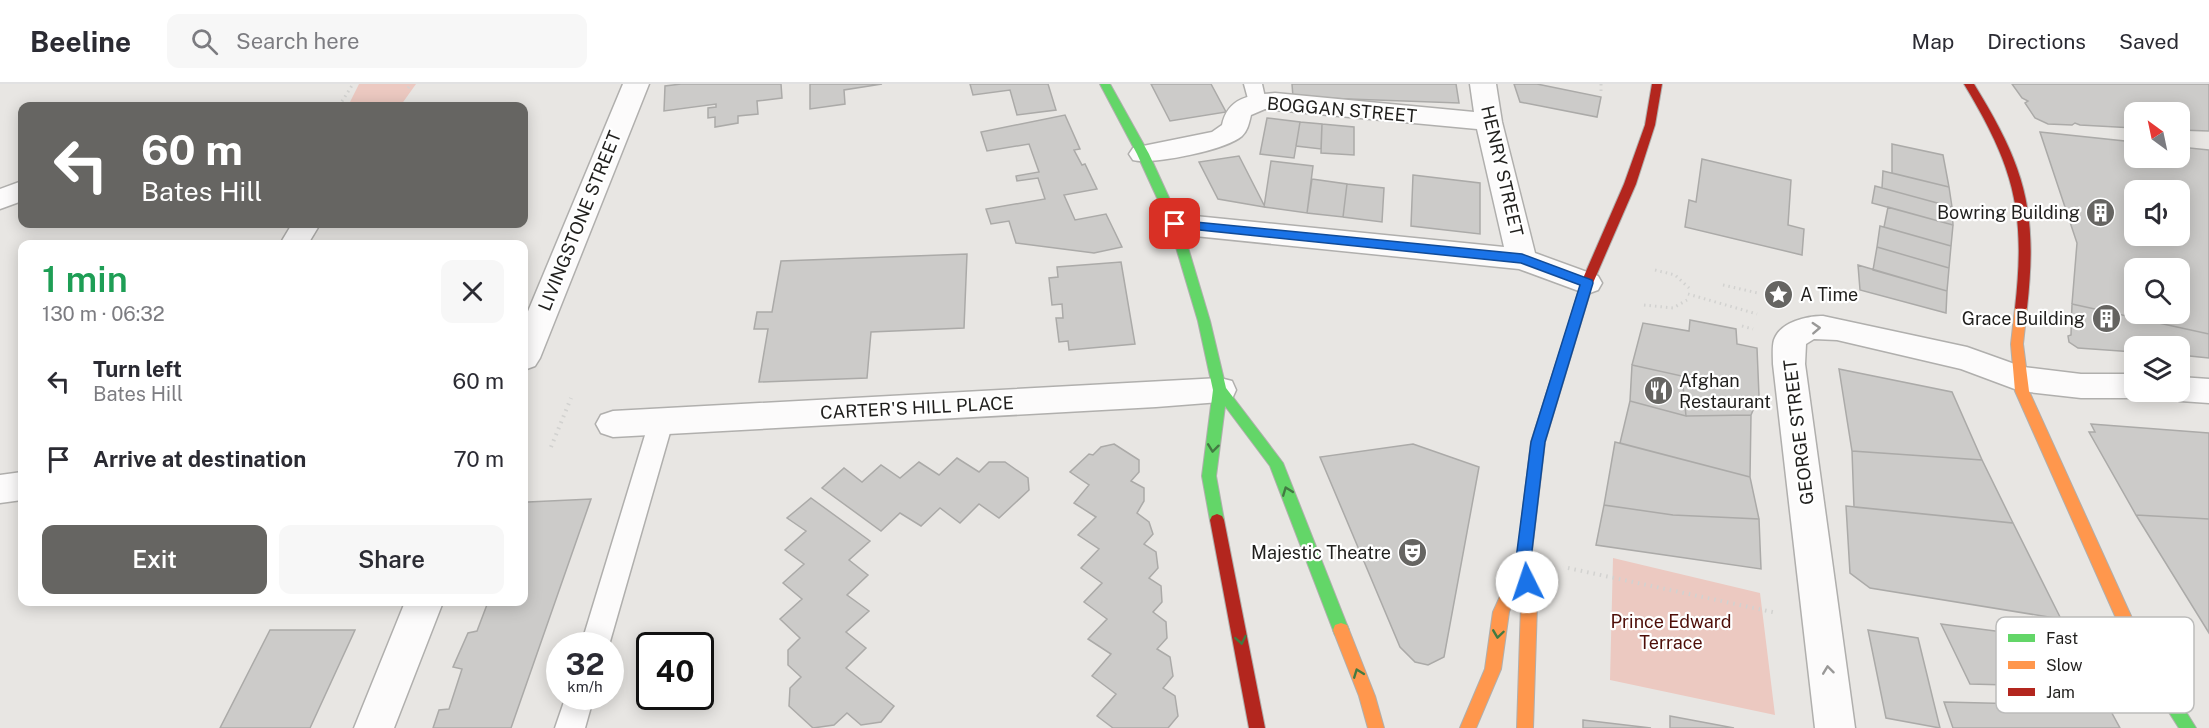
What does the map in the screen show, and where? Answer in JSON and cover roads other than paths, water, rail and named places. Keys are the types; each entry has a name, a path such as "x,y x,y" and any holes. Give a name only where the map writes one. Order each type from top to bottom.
{"street":[{"name":"LIVINGSTONE STREET","path":"528,348 636,84"},
{"path":"1105,84 1143,154 1175,224 1204,321 1220,390 1209,476 1257,728"},
{"name":"HENRY STREET","path":"1483,84 1489,122 1522,259"},
{"path":"1525,728 1529,605 1524,559 1538,442 1587,283 1630,184 1650,125 1657,84"},
{"path":"1969,84 1989,116 2008,154 2022,203 2025,280 2017,344 2020,379 2033,419 2122,617"},
{"name":"BOGGAN STREET","path":"1143,154 1221,138 1234,129 1238,113 1255,93 1275,101 1489,122"},
{"path":"0,200 18,192"},
{"path":"1175,224 1522,259 1587,283"},
{"name":"GEORGE STREET","path":"1835,728 1789,364 1790,340 1800,330 1815,326 1837,329 1967,359 2020,379"},
{"path":"2020,379 2081,386 2124,386"},
{"path":"1220,390 1276,463 1367,696 1376,728"},
{"name":"CARTER'S HILL PLACE","path":"613,424 1220,390"},
{"path":"2190,390 2209,391"},
{"path":"0,489 18,487"},
{"path":"1468,728 1493,669 1501,612 1524,559"},
{"path":"374,728 422,606"},
{"path":"2178,713 2188,728"}],"lane":[{"path":"599,632 661,422"},
{"path":"570,728 576,710"}],"place":[{"name":"Bowring Building","path":"2101,213"},
{"name":"A Time","path":"1779,295"},
{"name":"Grace Building","path":"2106,319"},
{"name":"Afghan Restaurant","path":"1658,391"},
{"name":"Majestic Theatre","path":"1412,553"}],"park label":[{"name":"Prince Edward Terrace","path":"1671,632"}]}
